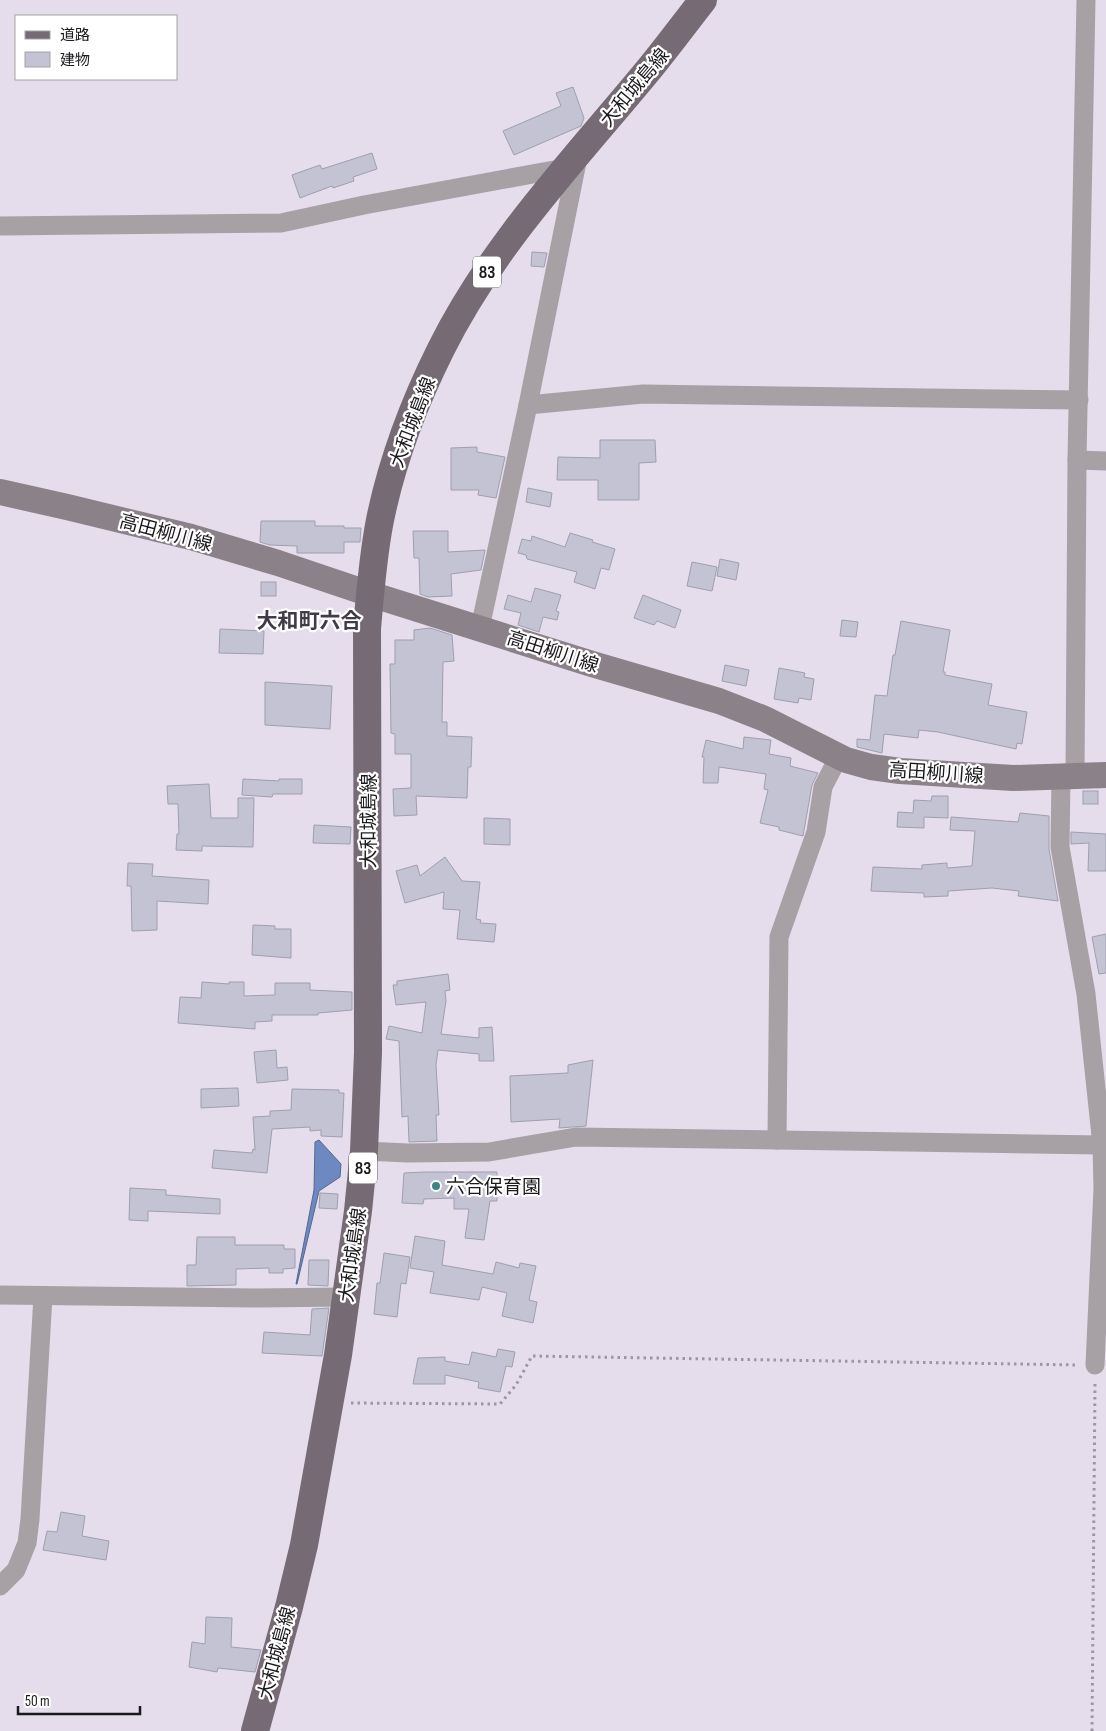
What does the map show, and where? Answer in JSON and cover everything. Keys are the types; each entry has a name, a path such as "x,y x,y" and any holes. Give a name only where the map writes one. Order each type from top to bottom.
{"main road":[{"name":"大和城島線","path":"255,1731 304,1545 331,1403 358,1211 364,1151 368,1052 367,628 380,520 397,457 413,413 441,349 464,307 500,253 572,160 651,68 703,0"},
{"name":"高田柳川線","path":"0,492 191,538 278,563 584,661 719,701 765,719 846,760 871,767 900,771 1013,778 1106,775"}],"street":[{"path":"1086,0 1079,400 1068,776 1060,847 1086,994 1102,1145 1103,1189 1095,1366"},
{"path":"0,226 281,223 572,160 528,405 480,628"},
{"path":"528,405 643,394 1079,400"},
{"path":"1077,460 1106,461"},
{"path":"777,1140 779,937 816,832 823,787 838,756"},
{"path":"364,1151 408,1153 489,1152 576,1137 1102,1145"},
{"path":"0,1296 346,1297"},
{"path":"0,1586 16,1570 27,1543 43,1296"}],"path":[{"path":"331,1403 500,1404 516,1385 532,1356 1095,1366 1092,1731"}],"water":[{"path":"319,1140 341,1164 340,1177 319,1191 296,1284 314,1190 315,1142"}],"building":[{"path":"573,87 584,118 581,126 514,155 503,131 561,106 556,93"},
{"path":"372,153 377,169 353,177 354,181 333,188 332,186 300,198 292,175 320,165 322,169"},
{"path":"532,252 547,253 544,267 531,266"},
{"path":"600,440 655,440 656,462 639,463 639,500 598,500 598,480 557,480 558,457 600,458"},
{"path":"477,447 477,452 505,457 496,498 478,495 479,490 451,490 451,448"},
{"path":"528,488 552,493 550,507 526,502"},
{"path":"261,521 315,521 315,526 361,528 360,542 344,542 344,553 297,553 297,546 270,545 260,542"},
{"path":"413,531 448,531 448,552 485,550 481,570 451,574 452,596 428,597 420,594 419,558 414,558"},
{"path":"570,533 615,549 609,570 601,568 595,589 574,582 577,572 527,559 526,555 518,553 522,539 531,541 532,536 565,547"},
{"path":"720,559 739,563 736,580 717,576"},
{"path":"692,562 717,567 712,591 687,586"},
{"path":"261,582 276,582 276,596 261,596"},
{"path":"535,588 561,595 556,611 559,612 557,620 543,617 539,632 518,625 521,613 504,609 508,595 531,602"},
{"path":"643,595 681,610 675,628 657,621 654,625 634,618"},
{"path":"842,620 858,622 856,637 840,636"},
{"path":"901,621 950,630 943,672 945,672 945,675 992,684 988,705 1027,712 1022,744 1017,743 1016,749 938,732 919,730 918,738 884,734 882,753 857,747 857,739 870,740 875,695 887,696 893,655 895,655"},
{"path":"430,628 452,635 454,661 443,662 442,722 447,722 447,736 472,737 471,767 468,767 467,798 416,796 417,815 394,816 393,789 411,788 411,754 395,754 395,734 391,733 390,664 395,664 395,640 414,640 414,630"},
{"path":"220,629 264,631 263,654 219,653"},
{"path":"725,665 749,670 746,686 722,681"},
{"path":"779,668 805,673 804,677 814,679 811,700 799,698 798,703 774,699"},
{"path":"265,682 332,686 330,729 265,725"},
{"path":"744,737 771,740 769,754 791,758 790,766 818,773 812,785 803,836 779,830 779,827 760,823 768,790 764,789 766,774 719,767 718,783 703,783 704,757 702,757 706,740 743,749"},
{"path":"243,779 279,781 279,779 302,779 302,794 273,794 272,797 242,795"},
{"path":"209,784 211,818 238,818 238,798 254,798 253,847 202,846 202,851 176,850 177,834 179,834 178,804 168,804 167,786"},
{"path":"1083,791 1098,791 1098,804 1083,804"},
{"path":"932,796 948,796 948,818 924,817 924,828 897,827 898,812 913,813 914,800 931,801"},
{"path":"1020,813 1049,816 1049,849 1058,901 1018,896 1019,891 992,888 948,891 948,896 924,897 924,893 871,891 873,867 922,869 922,865 947,863 947,868 972,866 975,831 950,830 951,817 1018,822"},
{"path":"484,818 510,819 510,845 484,844"},
{"path":"314,825 351,827 350,844 313,843"},
{"path":"1071,832 1106,834 1106,871 1088,871 1089,843 1071,844"},
{"path":"445,857 462,881 480,882 476,919 481,920 480,923 496,924 494,942 457,939 460,910 443,909 444,892 405,903 396,871 417,865 420,876"},
{"path":"128,863 153,864 152,876 209,880 208,904 157,901 157,930 132,931 131,886 127,886"},
{"path":"253,925 275,926 275,929 291,929 291,958 252,955"},
{"path":"1106,934 1106,973 1099,974 1092,937"},
{"path":"448,974 450,990 445,991 446,1001 441,1034 479,1038 479,1028 492,1027 494,1061 479,1061 479,1054 438,1050 436,1065 439,1115 436,1115 437,1141 409,1142 408,1116 402,1117 399,1041 386,1039 389,1026 422,1033 426,1002 396,1005 393,985 397,985 397,981"},
{"path":"202,982 229,984 229,982 244,982 244,996 275,995 275,983 310,983 310,990 352,992 352,1010 318,1013 318,1015 272,1015 272,1021 255,1022 255,1029 178,1023 180,997 201,998"},
{"path":"276,1050 277,1068 287,1067 288,1080 257,1083 254,1052"},
{"path":"593,1060 586,1126 559,1128 560,1119 511,1122 510,1076 568,1073 568,1065"},
{"path":"238,1088 239,1106 201,1108 201,1089"},
{"path":"292,1089 339,1090 339,1093 344,1093 342,1137 321,1136 321,1130 310,1131 310,1127 272,1129 267,1173 212,1168 214,1150 252,1153 253,1149 255,1150 253,1117 270,1116 270,1111 291,1110"},
{"path":"497,1172 497,1201 490,1201 484,1240 465,1238 469,1209 454,1209 454,1198 424,1199 423,1204 402,1203 404,1173"},
{"path":"130,1188 166,1190 166,1195 220,1199 220,1214 148,1211 148,1221 129,1220"},
{"path":"320,1193 338,1194 337,1209 319,1208"},
{"path":"415,1236 445,1241 442,1265 493,1274 496,1262 519,1268 520,1263 536,1266 529,1300 537,1302 533,1323 502,1316 507,1293 482,1287 479,1300 430,1293 434,1272 410,1268"},
{"path":"197,1237 235,1237 235,1245 284,1245 284,1249 295,1249 295,1268 283,1269 283,1273 269,1273 269,1268 236,1269 236,1285 187,1286 187,1265 196,1265"},
{"path":"384,1253 410,1257 406,1284 401,1283 397,1317 374,1314 377,1283 380,1283"},
{"path":"309,1260 329,1260 328,1286 308,1285"},
{"path":"329,1308 322,1356 262,1353 264,1332 310,1335 312,1309"},
{"path":"498,1349 515,1352 512,1367 506,1366 500,1392 478,1388 479,1382 445,1375 445,1384 413,1384 418,1358 445,1357 445,1361 469,1365 472,1352 496,1357"},
{"path":"61,1512 85,1516 82,1536 109,1541 106,1560 43,1550 47,1531 57,1532"},
{"path":"206,1617 232,1618 231,1647 261,1650 255,1672 218,1668 217,1672 189,1667 192,1642 205,1644"}],"place":[{"name":"六合保育園","path":"436,1186"}],"district":[{"name":"大和町六合","path":"309,621"}]}
